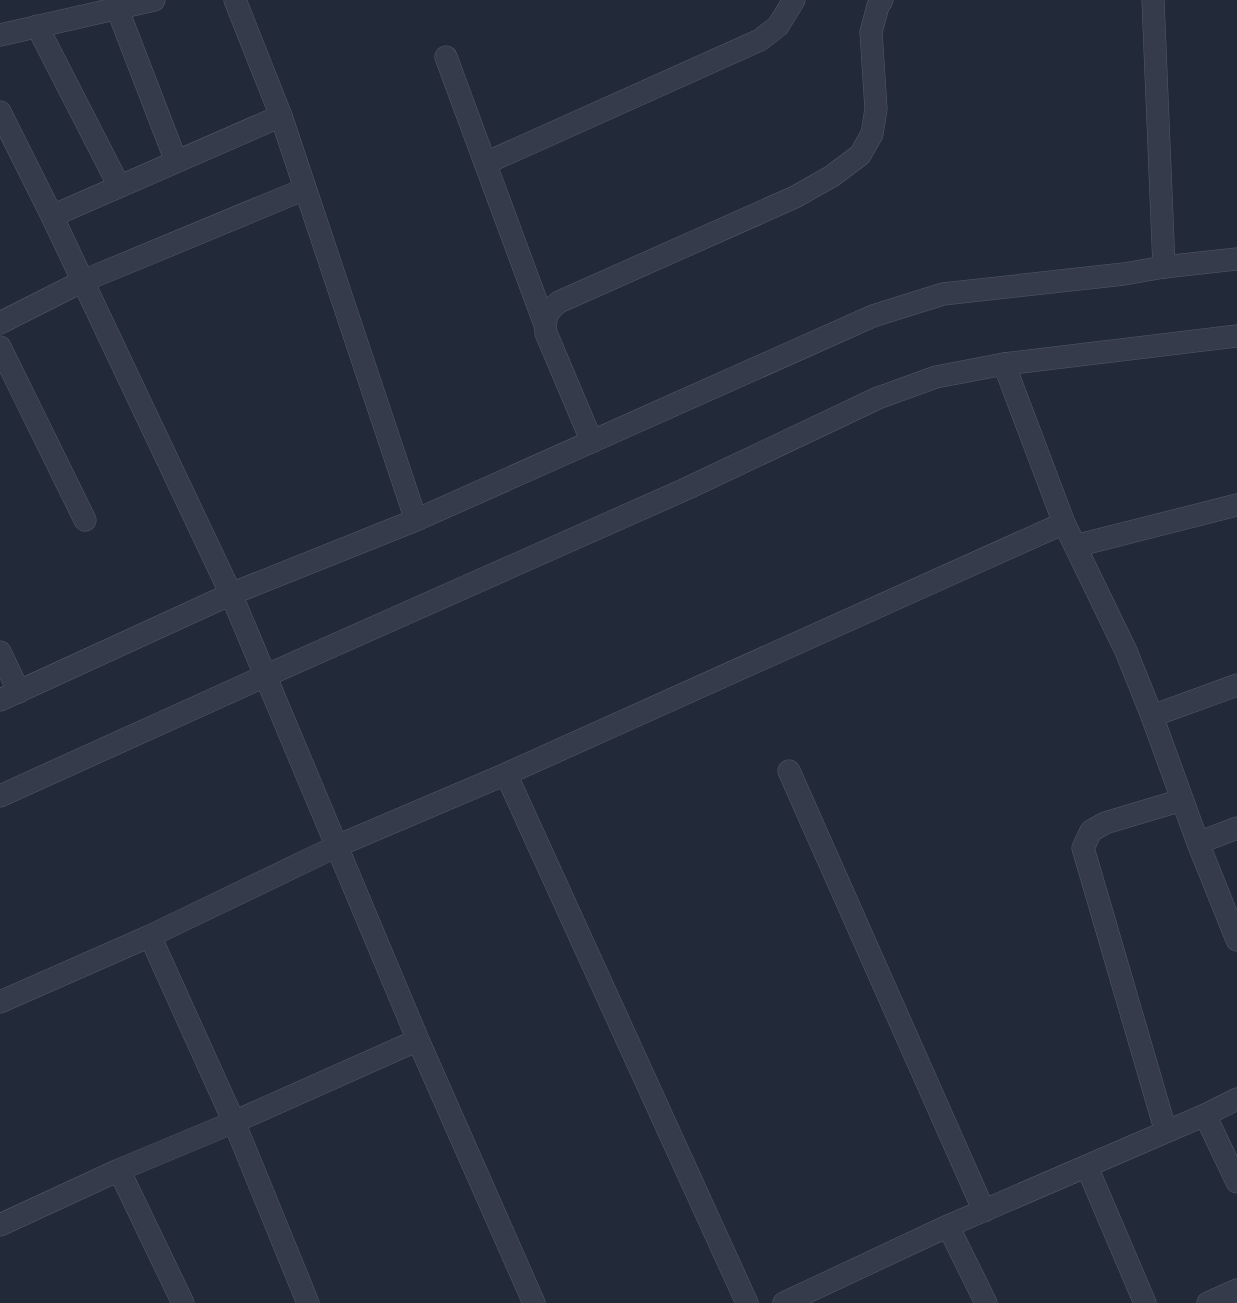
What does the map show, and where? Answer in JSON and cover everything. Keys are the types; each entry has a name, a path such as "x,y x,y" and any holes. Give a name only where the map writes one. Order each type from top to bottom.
{"street":[{"path":"0,35 154,0"},
{"path":"235,0 281,116 416,520"},
{"path":"486,163 760,40 778,26 794,0"},
{"path":"544,322 549,310 559,302 796,197 832,176 860,155 872,134 876,109 871,32 878,6 882,0"},
{"path":"1153,0 1164,267"},
{"path":"117,8 176,161"},
{"path":"37,26 119,186"},
{"path":"446,56 544,322 546,333 592,442"},
{"path":"0,112 52,216 231,594 418,1040 534,1303"},
{"path":"52,216 281,116"},
{"path":"0,323 83,281 306,189"},
{"path":"0,652 9,696 231,594 416,520 873,316 943,294 1124,274 1164,267 1237,259"},
{"path":"0,796 265,676 688,488 878,398 936,377 1004,364 1237,336"},
{"path":"0,347 7,379 85,520"},
{"path":"1004,364 1064,523 1126,651 1152,716 1198,843 1237,940"},
{"path":"1075,546 1237,505"},
{"path":"0,1002 150,936 337,846 506,774 1064,523"},
{"path":"1152,716 1237,685"},
{"path":"789,771 984,1211"},
{"path":"506,774 747,1303"},
{"path":"1166,1132 1083,848 1091,831 1105,823 1182,800"},
{"path":"1198,843 1237,828"},
{"path":"150,936 234,1122 308,1303"},
{"path":"0,1225 119,1170 234,1122 418,1040"},
{"path":"784,1303 948,1226 1087,1167 1237,1099"},
{"path":"1204,1115 1237,1182"},
{"path":"1087,1167 1145,1303"},
{"path":"119,1170 183,1303"},
{"path":"948,1226 986,1303"},
{"path":"1208,1303 1237,1290"}]}
